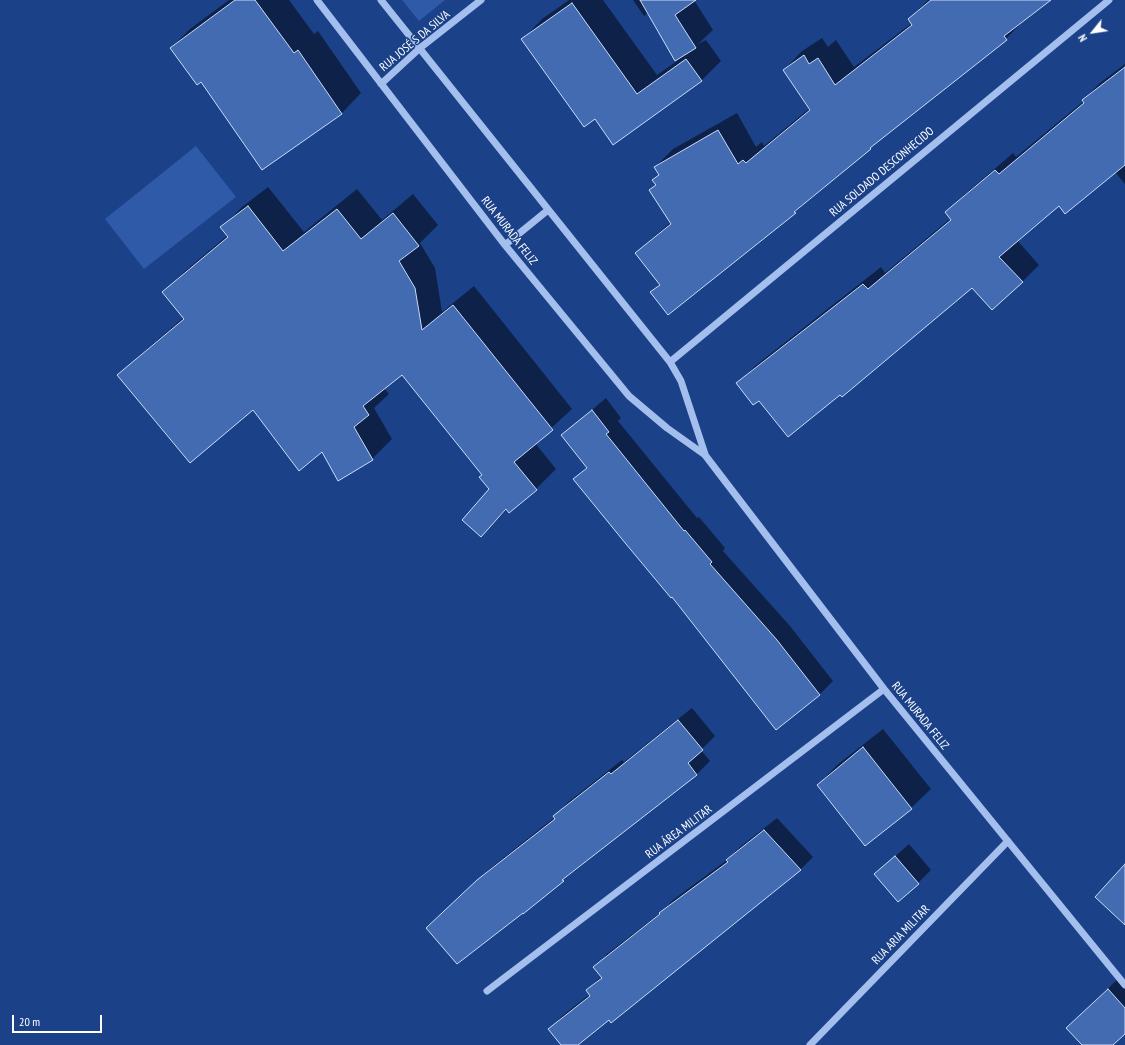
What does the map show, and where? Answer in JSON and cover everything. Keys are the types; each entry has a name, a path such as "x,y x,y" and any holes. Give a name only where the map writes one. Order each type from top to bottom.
{"street":[{"name":"RUA MURADA FELIZ","path":"317,0 505,245 629,396 667,428 705,454 884,690 1125,985"},
{"name":"RUA MURADA FELIZ","path":"381,0 670,362 681,381 705,454"},
{"name":"RUA JOSÉ S DA SILVA","path":"381,84 420,48 481,0"},
{"name":"RUA SOLDADO DESCONHECIDO","path":"670,362 1109,0"},
{"path":"505,245 548,210"},
{"name":"RUA ÁREA MILITAR","path":"487,991 884,690"},
{"name":"RUA ARIA MILITAR","path":"810,1045 1008,841"}],"shaded area":[{"path":"402,0 445,0 419,21"},
{"path":"196,146 236,197 144,269 105,219"}],"building":[{"path":"235,0 255,0 294,53 298,50 342,114 262,170 201,82 197,85 170,48"},
{"path":"640,0 696,0 675,15 696,48 675,61"},
{"path":"931,0 1051,0 1004,36 1007,40 870,148 871,149 794,212 796,213 668,315 650,292 660,285 635,253 671,224 649,190 656,185 652,180 659,175 654,167 718,130 738,164 743,160 746,163 810,110 783,70 804,55 809,64 818,58 835,85 912,25 908,19"},
{"path":"572,3 637,94 686,59 702,81 613,145 595,119 584,127 521,39"},
{"path":"1125,67 1125,165 1065,214 1059,206 999,257 1023,282 992,310 972,288 842,397 840,395 788,437 759,401 753,405 736,383 863,284 868,289 951,220 945,212 995,170 999,174 1084,103 1082,100"},
{"path":"248,206 283,251 337,209 361,239 393,213 419,246 399,261 415,288 422,330 453,305 553,430 514,462 537,490 509,513 506,509 481,537 462,520 489,489 479,477 482,475 402,375 363,406 369,415 354,427 373,460 338,481 322,452 299,471 253,410 190,463 117,375 184,319 162,292 228,237 220,227"},
{"path":"592,410 609,432 606,434 684,531 685,530 712,562 710,564 777,640 820,695 776,730 672,597 671,598 573,479 587,468 561,435"},
{"path":"678,720 703,750 688,763 697,775 562,880 564,881 523,914 457,964 426,928 477,880 555,819 553,816 609,772 611,774"},
{"path":"863,747 912,809 865,846 817,785"},
{"path":"764,830 801,870 611,1023 609,1020 578,1045 561,1045 548,1029 590,996 586,990 602,978 593,967 660,914 659,913 728,862 726,860"},
{"path":"895,856 919,884 898,902 874,874"},
{"path":"1125,864 1125,925 1095,897"},
{"path":"1108,989 1125,1008 1125,1034 1113,1045 1082,1045 1066,1028"}]}
